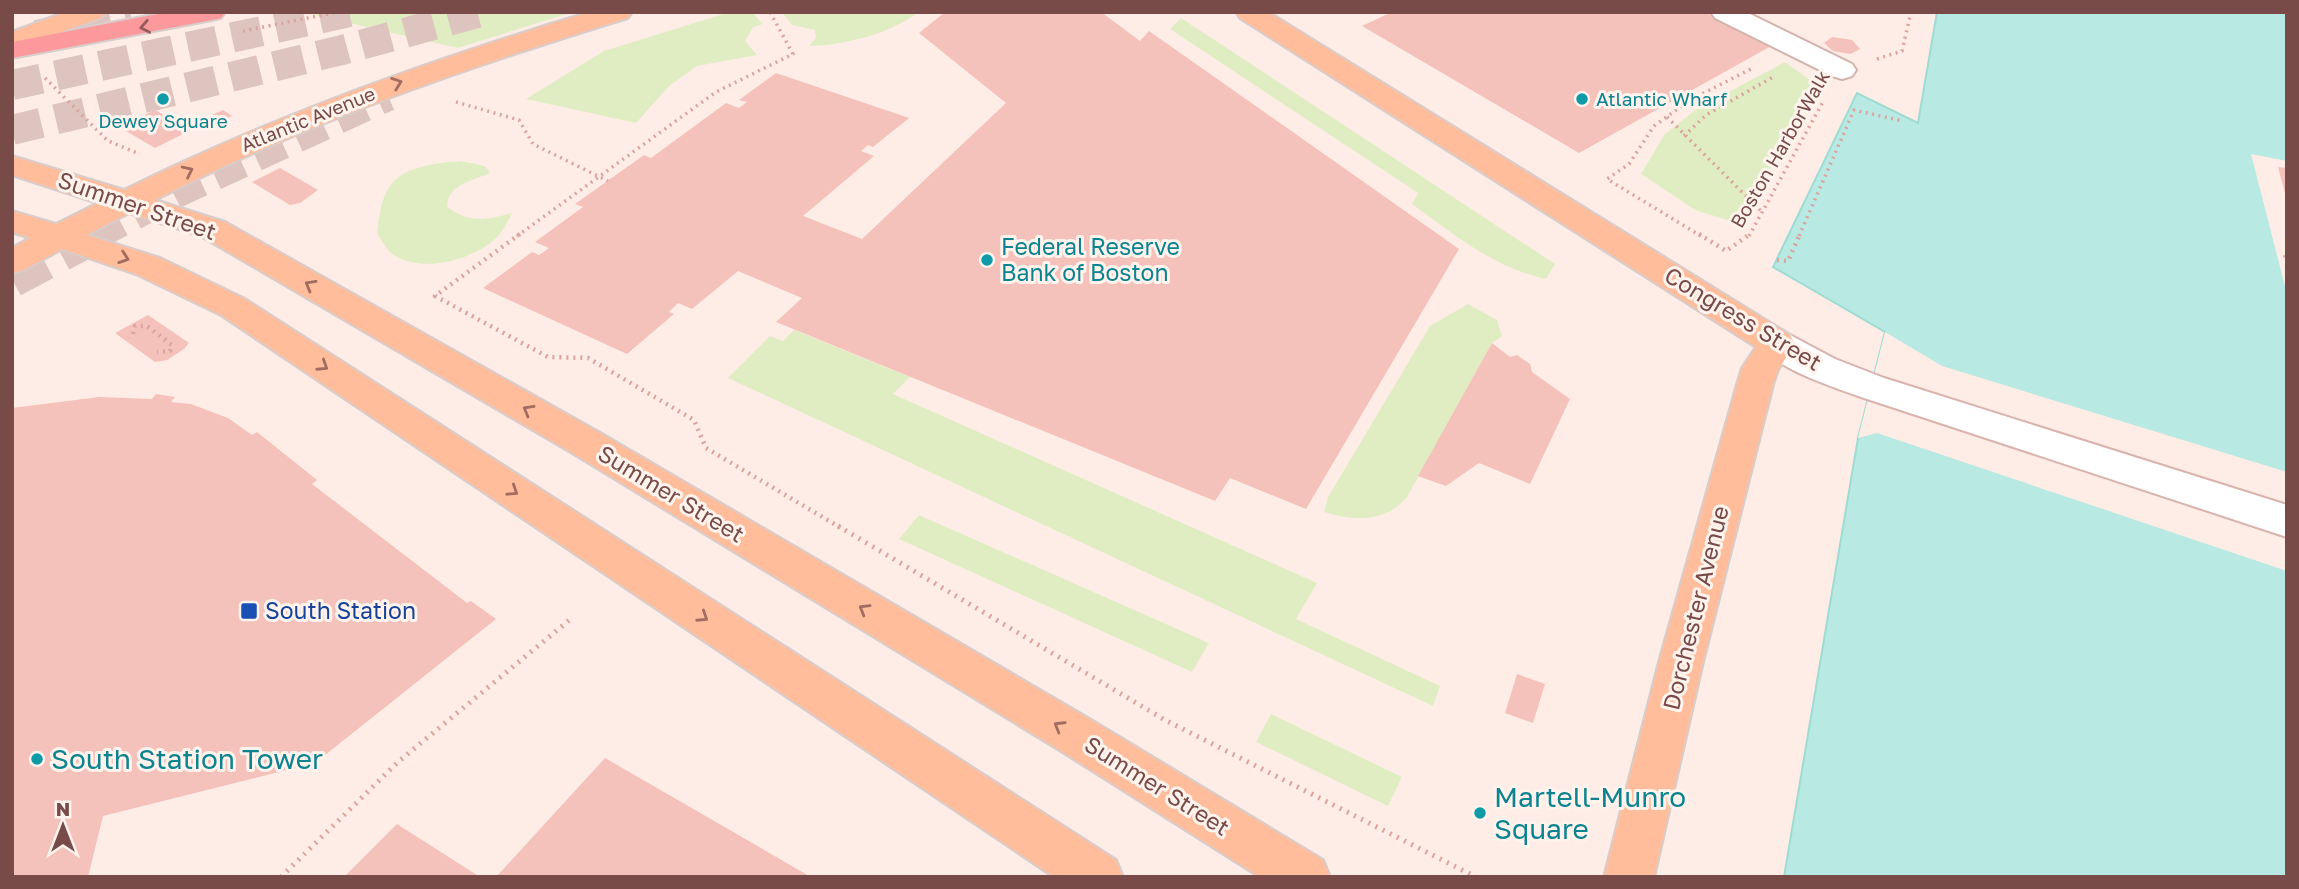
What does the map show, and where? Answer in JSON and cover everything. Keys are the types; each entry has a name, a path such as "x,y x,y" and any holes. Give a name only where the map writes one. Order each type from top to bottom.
{"highway":[{"path":"12,50 212,12"}],"main road":[{"path":"12,41 92,12"},
{"name":"Atlantic Avenue","path":"12,262 126,201 237,148 362,95 475,56 619,12"},
{"name":"Congress Street","path":"1249,12 1777,344 1822,368 1871,387 2287,521"},
{"path":"1724,12 1842,70"},
{"name":"Summer Street","path":"12,165 213,229 588,444 1077,736 1305,877"},
{"path":"12,221 148,266 233,307 1098,877"},
{"name":"Dorchester Avenue","path":"1629,877 1681,662 1756,381 1760,368 1777,344"}],"path":[{"path":"770,12 793,54 716,92 435,296 548,357 588,358 694,420 706,448 1165,720 1476,877"},
{"name":"Boston HarborWalk","path":"1667,117 1654,126 1629,164 1607,179 1726,251 1749,237 1761,211 1842,70 1902,51 1911,12"},
{"path":"1761,211 1667,117 1690,100 1794,46"},
{"path":"37,69 108,141 145,156"},
{"path":"1684,136 1706,115 1773,77"},
{"path":"445,99 519,120 533,144 608,181"},
{"path":"1777,260 1788,261 1854,110 1903,121"},
{"path":"133,334 135,326 147,326 172,345 170,351 157,352"},
{"path":"281,877 398,762 573,617"}],"green space":[{"path":"301,12 573,12 458,48"},
{"path":"730,12 752,12 763,24 753,27 745,41 757,55 697,66 669,86 636,123 526,99 604,51"},
{"path":"782,12 919,12 867,37 809,46 816,38 815,30 792,25"},
{"path":"1181,18 1555,264 1546,279 1492,259 1443,227 1412,204 1418,193 1170,29"},
{"path":"1785,62 1817,85 1740,224 1695,210 1641,174 1665,134 1698,108"},
{"path":"461,161 485,166 490,173 468,181 456,189 448,200 447,207 464,216 479,219 512,213 500,234 471,254 443,262 414,263 390,252 377,234 383,201 393,183 400,176 420,167"},
{"path":"1468,304 1497,320 1502,336 1492,343 1407,497 1389,512 1368,518 1324,512 1328,497 1430,326"},
{"path":"794,330 910,377 893,394 1317,583 1296,619 1440,686 1433,706 728,378 770,336 783,341"},
{"path":"919,515 1209,643 1192,672 899,539"},
{"path":"1271,714 1402,777 1388,806 1256,742"}],"water":[{"path":"1937,12 2287,12 2287,877 1784,877 1858,438 1885,332 1773,267 1857,93 1918,123"}],"pier":[{"path":"2251,154 2287,161 2287,294"},
{"path":"1885,332 1942,366 2287,472 2287,571 1877,433 1858,438"}],"building":[{"name":"Federal Reserve Bank of Boston","path":"945,12 1101,12 1140,41 1149,31 1459,249 1306,509 1230,478 1215,501 776,322 802,298 738,271 692,309 678,303 669,312 674,314 627,354 483,288 532,252 539,255 549,248 535,242 583,207 575,204 644,155 651,158 726,103 739,108 747,102 739,100 776,73 909,118 873,147 868,145 861,151 874,156 803,216 862,239 1006,103 919,33"},
{"name":"Atlantic Wharf","path":"1392,12 1705,12 1773,45 1579,153 1362,26"},
{"path":"1832,37 1852,40 1860,49 1850,54 1833,51 1824,43"},
{"path":"155,110 191,130 155,148 119,127"},
{"path":"223,110 232,116 212,125 203,119"},
{"path":"2278,167 2287,168 2287,197 2286,197"},
{"path":"280,168 318,190 300,203 290,205 252,182"},
{"path":"148,315 189,343 167,360 155,362 115,333"},
{"path":"1492,343 1510,357 1517,355 1530,364 1532,372 1570,399 1530,484 1479,463 1446,486 1418,476"},
{"name":"South Station","path":"156,394 175,397 171,402 191,404 228,418 252,435 257,432 317,480 312,484 467,603 471,601 496,619 315,763 103,816 88,877 12,877 12,408 99,397 152,399"},
{"path":"1517,674 1545,684 1533,723 1505,713"},
{"path":"605,758 811,877 496,877"},
{"path":"397,824 480,877 344,877"}],"tunnel":[{"path":"37,35 130,12"},
{"path":"12,85 350,12"},
{"path":"12,130 342,50 481,12"},
{"path":"94,236 176,193 388,96"},
{"path":"12,279 97,234"}],"place":[{"name":"Dewey Square","path":"163,99"},
{"name":"Atlantic Wharf","path":"1582,99"},
{"name":"Federal Reserve Bank of Boston","path":"987,260"},
{"name":"South Station","path":"249,611"},
{"name":"South Station Tower","path":"37,759"},
{"name":"Martell-Munro Square","path":"1480,813"}]}
